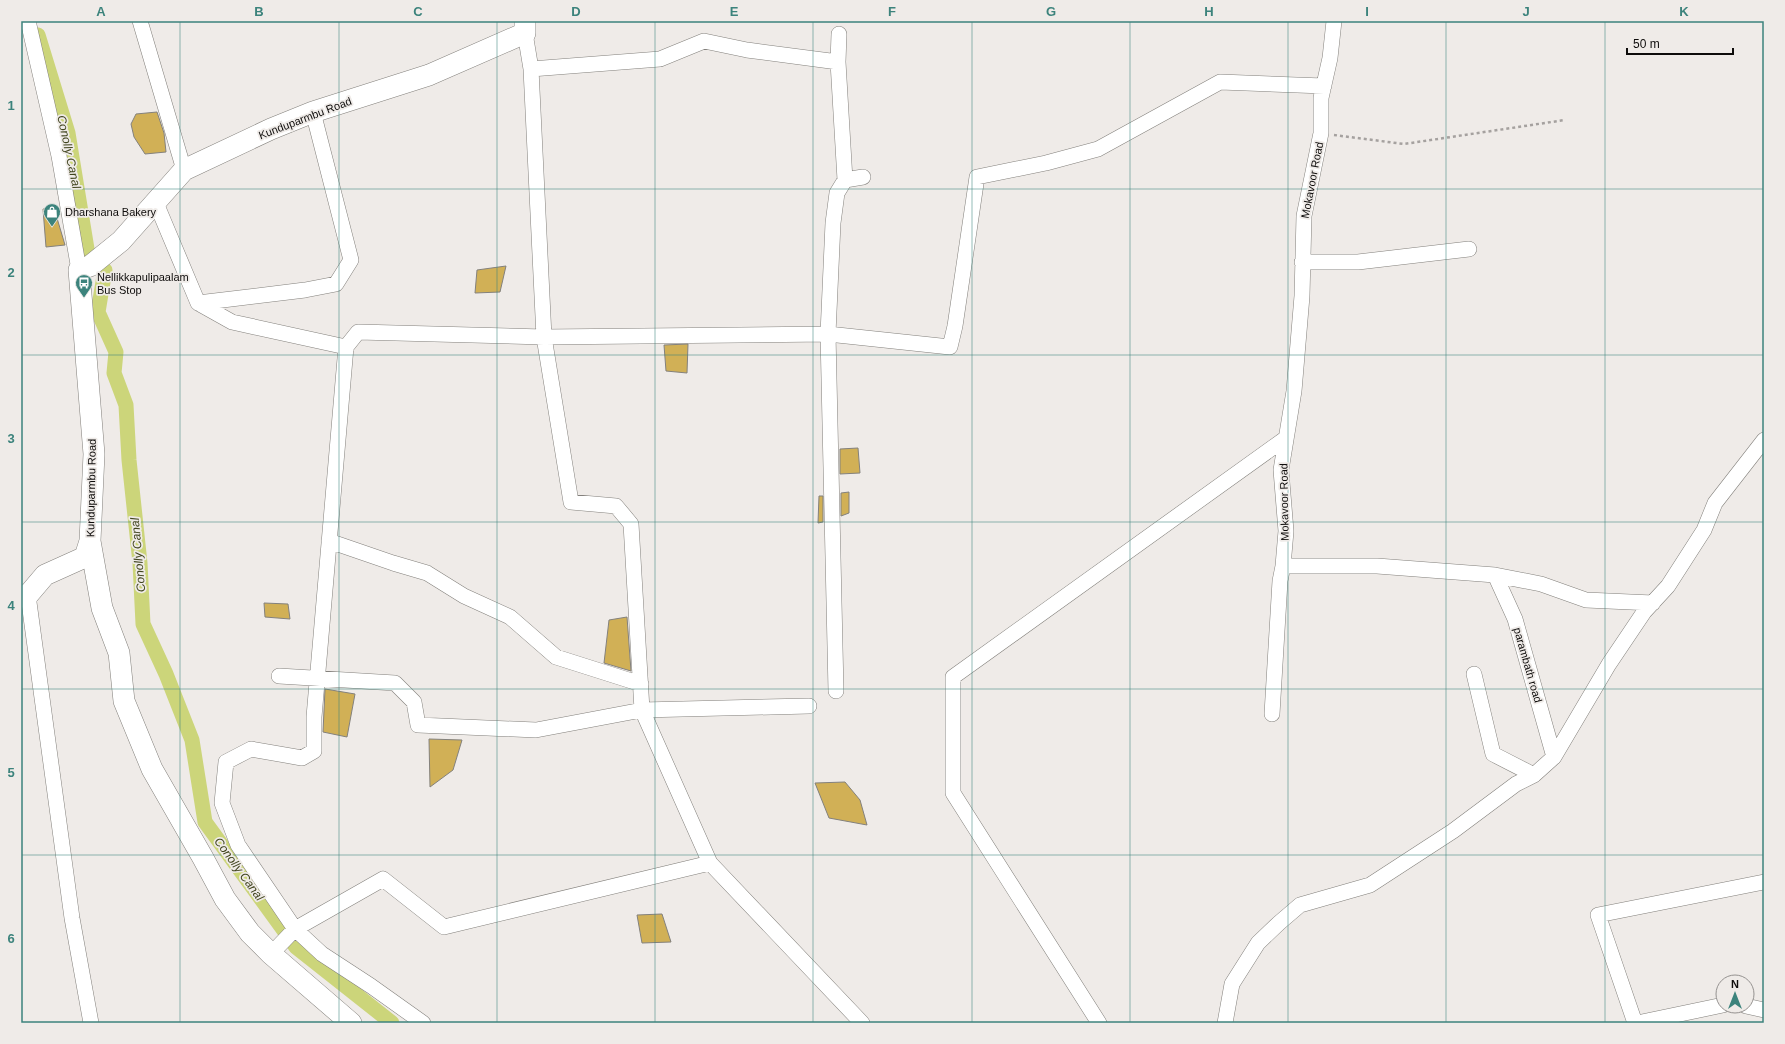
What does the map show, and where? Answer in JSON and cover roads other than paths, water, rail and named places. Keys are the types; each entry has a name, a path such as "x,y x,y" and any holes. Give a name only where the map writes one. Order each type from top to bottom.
{"main road":[{"name":"Kunduparmbu Road","path":"24,595 45,575 85,557 90,541 94,454 91,263 132,230 184,170 271,129 313,112 429,75 525,27"},
{"path":"90,541 102,608 119,652 124,701 152,769 225,899 250,933 271,954 350,1023"}],"street":[{"path":"28,21 59,156 91,263"},
{"path":"140,21 184,170"},
{"name":"Mokavoor Road","path":"1272,714 1280,581 1286,531 1281,470 1294,391 1302,296 1304,216 1322,133 1321,98 1330,58 1334,21"},
{"path":"525,27 531,69 544,337 570,502 616,506 631,524 642,710 710,863 862,1023"},
{"path":"836,691 828,334 833,223 837,193 845,180 838,62 839,34"},
{"path":"531,69 660,59 704,40 747,50 838,62"},
{"path":"423,1023 371,986 322,954 295,929 238,845 222,803 226,762 250,749 302,758 314,751 314,717 346,347 358,332 544,337 828,334 950,346 955,326 977,177 1046,163 1098,149 1220,82 1324,86"},
{"path":"198,303 305,290 336,284 351,260 313,112"},
{"path":"845,180 863,177"},
{"path":"156,203 198,303 232,322 346,347"},
{"path":"1302,262 1358,262 1469,249"},
{"path":"1099,1023 953,794 953,677 1286,438"},
{"path":"1225,1023 1232,984 1258,943 1300,905 1370,884 1454,831 1516,784 1534,775 1554,757 1608,664 1644,612 1668,586 1704,530 1715,503 1764,440"},
{"path":"329,541 427,573 464,596 510,617 556,657 641,684"},
{"path":"1283,566 1377,566 1495,575 1541,584 1586,600 1653,603"},
{"name":"parambath road","path":"1495,575 1515,619 1554,757"},
{"path":"24,595 72,918 91,1023"},
{"path":"1474,674 1493,754 1534,775"},
{"path":"279,676 395,683 414,702 418,725 536,730 642,710 809,706"},
{"path":"271,954 295,929 383,879 444,927 710,863"},
{"path":"1715,1007 1636,1023 1598,915 1764,882"}],"waterway":[{"name":"Conolly Canal","path":"38,35 68,133 88,255 105,270 98,312 116,352 114,373 126,405 129,460 140,563 143,624 166,674 192,740 205,822 296,947 392,1023"}],"place":[{"name":"Dharshana Bakery","path":"52,227"},
{"name":"Nellikkapulipaalam Bus Stop","path":"84,298"}]}
